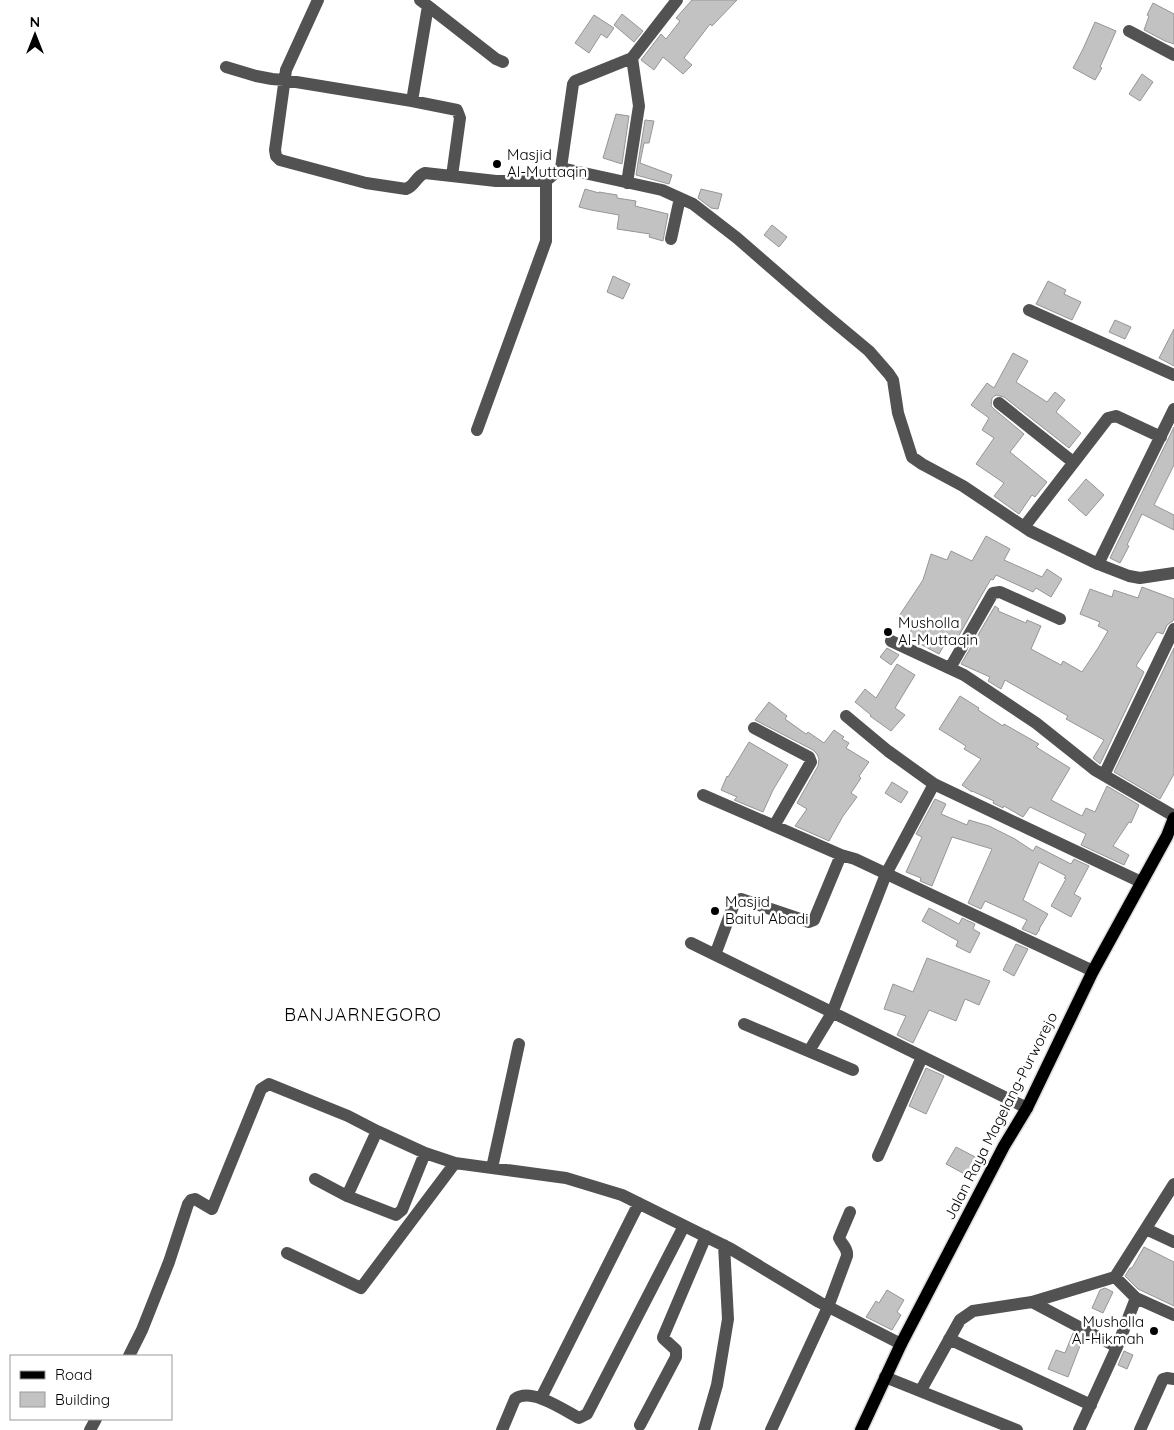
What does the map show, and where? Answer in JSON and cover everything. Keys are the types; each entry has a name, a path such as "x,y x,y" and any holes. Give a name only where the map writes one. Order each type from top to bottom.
{"main road":[{"name":"Jalan Raya Magelang-Purworejo","path":"861,1430 901,1344 1004,1146 1027,1108 1093,970 1167,836 1174,817"}],"street":[{"path":"318,0 286,70 275,150 276,156 280,160 366,183 406,189 410,188 421,174 424,173 496,181 546,181 561,168 575,81 632,58 677,0"},
{"path":"412,101 424,3"},
{"path":"424,3 496,59 503,62"},
{"path":"1129,31 1174,55"},
{"path":"628,183 639,106 632,58"},
{"path":"226,66 256,76 457,110 460,118 452,176"},
{"path":"561,168 662,190 693,204 738,238 869,351 889,374 893,380 898,413 912,457 922,464 963,486 1024,527 1098,564 1129,576 1140,578 1174,573"},
{"path":"477,430 546,241 546,181"},
{"path":"671,239 680,198"},
{"path":"1029,310 1174,375"},
{"path":"999,403 1073,462"},
{"path":"1098,564 1174,409"},
{"path":"1024,527 1073,462 1111,416 1116,416 1161,437"},
{"path":"950,668 993,592 1000,592 1060,619"},
{"path":"1104,775 1174,629"},
{"path":"891,641 964,675 1036,723 1095,770 1174,817"},
{"path":"846,716 888,751 934,784 1141,882"},
{"path":"754,728 809,757 811,762 774,826"},
{"path":"809,1052 832,1013 886,874 934,784"},
{"path":"703,795 854,859 1093,970"},
{"path":"715,955 734,904 741,899 809,922 814,920 841,855"},
{"path":"691,943 1027,1108"},
{"path":"744,1024 853,1070"},
{"path":"492,1168 519,1044"},
{"path":"878,1156 922,1057"},
{"path":"130,1355 166,1271 188,1204 191,1200 195,1200 212,1210 261,1089 269,1084 348,1116 425,1153 455,1163 566,1178 622,1195 724,1245 828,1307 901,1344"},
{"path":"347,1196 377,1131"},
{"path":"316,1179 347,1196 396,1215 402,1210 425,1153"},
{"path":"287,1253 361,1288 455,1163"},
{"path":"921,1390 960,1320 973,1311 1032,1302 1115,1276 1174,1184"},
{"path":"541,1398 639,1203"},
{"path":"771,1430 828,1307 847,1256 846,1248 841,1243 840,1238 850,1212"},
{"path":"502,1430 515,1399 523,1395 541,1398 579,1418 587,1414 684,1226"},
{"path":"1146,1229 1174,1242"},
{"path":"640,1425 676,1357 676,1350 663,1336 706,1236"},
{"path":"704,1430 717,1385 728,1320 724,1245"},
{"path":"1115,1276 1136,1298 1174,1315"},
{"path":"1079,1430 1117,1347 1136,1298"},
{"path":"1032,1302 1117,1347"},
{"path":"950,1339 1091,1405"},
{"path":"886,1377 1017,1430"},
{"path":"1140,1430 1163,1379 1174,1378"}],"building":[{"path":"692,0 737,0 712,26 710,24 684,58 692,65 683,74 663,57 654,70 641,60 661,34 666,39 680,21 676,18"},
{"path":"1153,3 1174,14 1174,44 1144,30 1149,16 1147,15"},
{"path":"622,14 643,31 634,42 614,25"},
{"path":"594,15 614,28 607,38 601,34 589,53 575,43"},
{"path":"1095,22 1116,31 1100,67 1102,68 1095,80 1073,68"},
{"path":"1142,74 1153,82 1140,101 1129,94"},
{"path":"616,114 629,116 622,164 603,158"},
{"path":"645,120 654,121 649,143 644,143 640,163 672,175 669,184 636,175"},
{"path":"585,189 617,195 617,198 636,201 635,206 668,214 663,241 649,237 650,234 617,229 619,215 579,207"},
{"path":"701,189 722,194 718,209 711,208 698,198"},
{"path":"772,225 787,237 779,247 764,235"},
{"path":"613,276 630,284 623,299 607,292"},
{"path":"1048,281 1066,290 1064,294 1081,302 1072,320 1036,304"},
{"path":"1115,320 1131,327 1125,339 1109,332"},
{"path":"1174,329 1174,366 1159,358"},
{"path":"1013,353 1028,361 1016,382 1047,402 1055,392 1065,400 1056,412 1081,433 1069,448 1004,397 996,395 992,398 991,406 1024,434 1010,452 1047,482 1035,497 1032,495 1019,514 994,496 1004,483 976,464 994,438 982,430 989,418 971,405 987,383 994,388"},
{"path":"1174,427 1174,465 1154,505 1174,515 1174,530 1142,514 1120,563 1110,558"},
{"path":"1086,479 1104,495 1086,516 1068,500"},
{"path":"986,536 1010,549 1004,560 1042,577 1047,569 1062,579 1051,597 1036,588 1033,592 996,575 993,580 991,579 957,639 950,635 939,654 907,637 912,629 897,619 923,580 931,554 947,560 951,551 972,561"},
{"path":"1142,587 1174,599 1174,618 1167,625 1163,634 1157,632 1136,666 1144,672 1100,764 1093,758 1104,740 1066,719 1068,716 1005,680 1001,689 988,681 990,677 961,664 995,606 999,609 998,611 1026,623 1027,620 1041,626 1031,649 1061,665 1063,661 1082,672 1108,631 1098,626 1100,622 1080,614 1090,589 1112,597 1114,590 1138,598"},
{"path":"887,648 899,655 891,665 880,657"},
{"path":"1174,648 1174,774 1160,799 1114,772"},
{"path":"897,664 915,675 895,708 905,715 891,731 855,702 865,689 876,698"},
{"path":"960,696 1003,726 1004,724 1039,744 1036,747 1070,768 1051,800 1082,816 1086,808 1095,812 1107,786 1139,805 1131,823 1129,822 1113,846 1129,855 1124,865 1081,845 1086,834 1030,807 1023,817 1004,806 1003,808 993,803 994,801 972,792 962,785 981,759 964,749 966,746 939,729"},
{"path":"769,702 787,716 785,719 806,734 808,732 824,743 834,730 844,737 842,739 849,743 846,748 869,762 859,776 861,778 851,793 857,797 843,816 829,841 795,826 807,809 797,803 818,766 819,759 813,750 755,720"},
{"path":"749,742 788,765 773,790 763,812 734,800 737,797 721,790 727,776"},
{"path":"892,782 908,792 901,803 885,793"},
{"path":"935,799 946,804 941,814 967,825 969,820 989,826 1015,839 1033,851 1036,846 1071,864 1074,859 1089,866 1074,894 1081,898 1071,917 1051,906 1066,876 1039,862 1023,900 1048,914 1036,935 1022,929 1027,920 985,901 981,909 968,903 992,849 952,837 932,886 920,881 921,878 906,872 922,837 916,834"},
{"path":"929,908 959,924 962,918 975,924 973,929 980,933 970,953 956,946 958,941 922,921"},
{"path":"1016,944 1028,949 1014,976 1003,970"},
{"path":"927,958 990,981 979,1005 965,999 956,1021 929,1010 913,1043 897,1035 906,1016 884,1009 893,984 913,992"},
{"path":"926,1068 944,1076 926,1114 909,1106"},
{"path":"956,1147 981,1160 972,1178 946,1164"},
{"path":"1144,1247 1174,1262 1174,1306 1138,1289 1125,1276"},
{"path":"1105,1288 1113,1292 1103,1313 1092,1308 1100,1290"},
{"path":"887,1290 904,1300 897,1312 901,1315 892,1330 866,1317 876,1301 879,1303"},
{"path":"1073,1333 1083,1338 1068,1377 1048,1369 1056,1350 1065,1353"},
{"path":"1124,1351 1133,1355 1127,1369 1118,1365"}],"place":[{"name":"Masjid Al-Muttaqin","path":"497,164"},
{"name":"Musholla Al-Muttaqin","path":"888,632"},
{"name":"Masjid Baitul Abadi","path":"715,911"},
{"name":"Musholla Al-Hikmah","path":"1154,1331"}],"district":[{"name":"BANJARNEGORO","path":"363,1015"}]}
